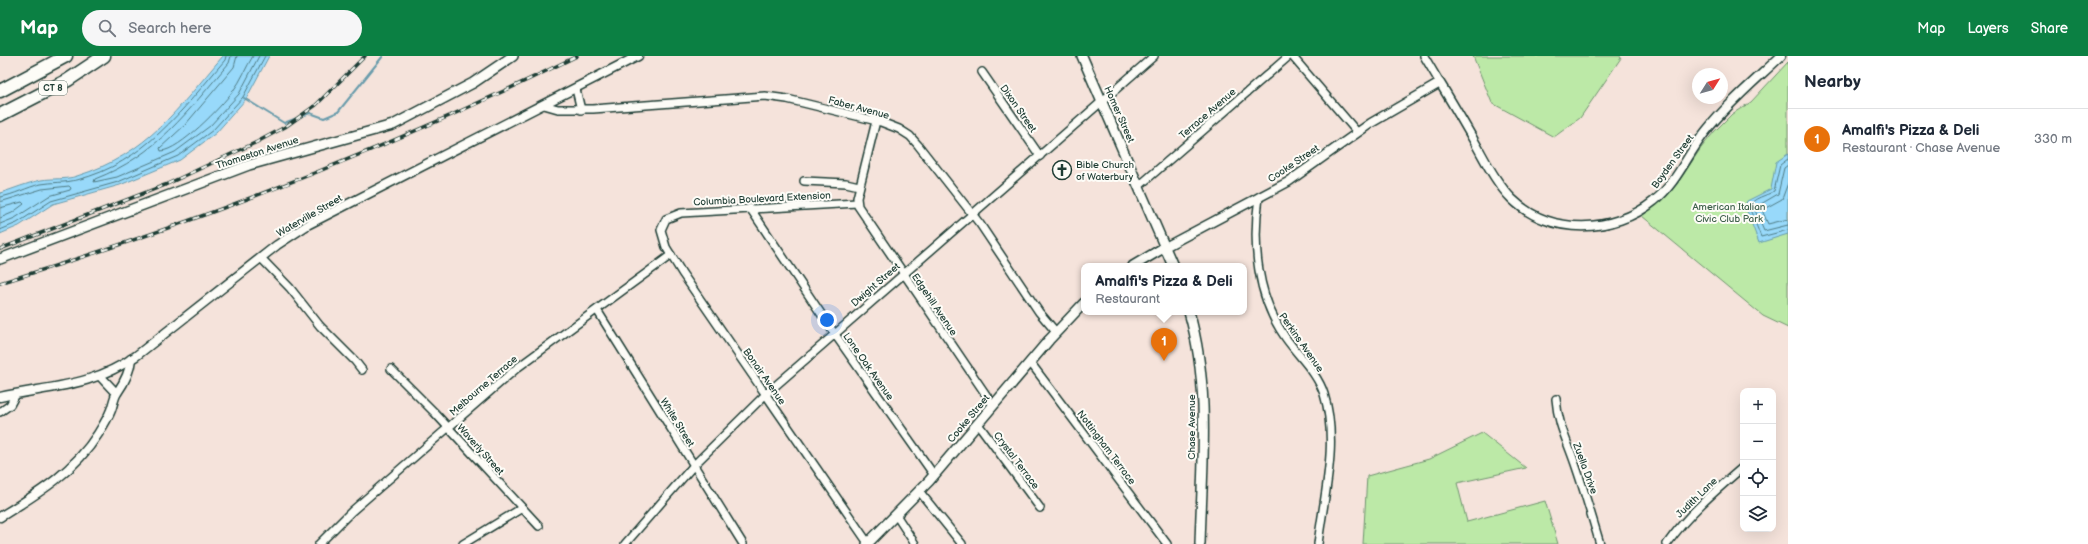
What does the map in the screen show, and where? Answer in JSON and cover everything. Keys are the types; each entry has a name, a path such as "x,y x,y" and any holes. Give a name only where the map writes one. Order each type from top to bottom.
{"highway":[{"path":"11,85 57,56"},
{"name":"CT 8","path":"0,91 66,56"},
{"name":"CT 8","path":"0,114 68,80 104,56"}],"main road":[{"name":"Thomaston Avenue","path":"0,259 249,165 393,125 469,86 513,56"},
{"name":"Homer Street","path":"1082,56 1165,247"},
{"name":"Cooke Street","path":"1138,263 1165,247"},
{"path":"1165,247 1172,263"},
{"name":"Cooke Street","path":"868,544 920,491 1056,332 1081,306"},
{"name":"Chase Avenue","path":"1190,315 1199,358 1203,399 1200,544"}],"street":[{"name":"Waterville Street","path":"0,397 82,382 100,376 131,359 261,258 288,238 322,217 576,89 638,56"},
{"name":"Dwight Street","path":"625,544 694,465 766,394 902,273 1040,156 1154,56"},
{"path":"1290,56 1357,132"},
{"name":"Terrace Avenue","path":"1139,186 1290,56"},
{"name":"Boyden Street","path":"1424,56 1486,163 1513,200 1541,217 1562,224 1584,227 1602,225 1621,220 1655,201 1671,183 1706,130 1781,56"},
{"name":"Dixon Street","path":"982,72 1040,156"},
{"name":"Cooke Street","path":"1165,247 1295,177 1357,132 1440,83"},
{"path":"576,89 581,110"},
{"name":"Faber Avenue","path":"544,105 558,109 581,110 765,96 787,99 876,121 900,129 916,142 972,214 1039,312 1056,332"},
{"path":"857,203 859,186 876,121"},
{"name":"Columbia Boulevard Extension","path":"804,181 846,183 859,186"},
{"name":"Perkins Avenue","path":"1259,197 1255,222 1257,256 1263,289 1272,315 1285,338 1308,365 1324,392 1330,419 1332,447 1318,544"},
{"name":"Columbia Boulevard Extension","path":"669,217 681,213 857,203"},
{"name":"Edgehill Avenue","path":"857,203 902,273 993,405"},
{"name":"Lone Oak Avenue","path":"750,208 834,333 934,475"},
{"name":"Bonair Avenue","path":"669,217 663,223 661,230 664,244 868,544"},
{"name":"Melbourne Terrace","path":"319,544 352,512 517,368 671,255"},
{"path":"261,258 295,294 320,326 356,361 362,370"},
{"name":"White Street","path":"597,310 743,544"},
{"path":"0,517 50,484 72,466 85,452 105,423 116,393 122,386 130,369 131,359"},
{"name":"Nottingham Terrace","path":"1030,362 1166,542"},
{"name":"Waverly Street","path":"391,369 448,427 539,526"},
{"path":"100,376 116,393"},
{"path":"0,412 10,405 16,394"},
{"name":"Zuella Drive","path":"1556,399 1558,420 1562,434 1575,463 1600,544"},
{"name":"Crystal Terrace","path":"978,424 1040,508"},
{"name":"Judith Lane","path":"1667,544 1676,530 1702,502 1740,470"},
{"path":"920,491 962,544"},
{"path":"462,544 522,508"},
{"path":"896,515 915,544"}],"green space":[{"path":"1473,56 1620,56 1621,58 1580,118 1554,137 1492,103"},
{"name":"American Italian Civic Club Park","path":"1788,62 1788,328 1763,316 1642,216 1660,202 1676,185 1701,148 1714,132 1732,114 1751,102"},
{"path":"1482,433 1526,468 1457,483 1467,522 1545,501 1558,544 1363,544 1367,476 1429,459"}],"water":[{"path":"223,56 269,56 246,99 216,133 180,160 120,185 53,204 19,226 0,234 0,193 41,180 77,176 102,167 123,155 159,128 191,94"},
{"path":"1788,154 1788,234 1759,243 1745,206 1747,201 1771,189 1776,162"}],"waterway":[{"path":"244,98 284,123 310,113 324,118 338,112 383,56"}],"railway":[{"path":"0,249 165,185 257,142 285,127 316,105 365,56"},
{"path":"0,283 148,235 293,182 436,122 577,56"}],"place":[{"name":"Bible Church of Waterbury","path":"1062,170"},
{"name":"Amalfi's Pizza & Deli","path":"1164,361"}]}
